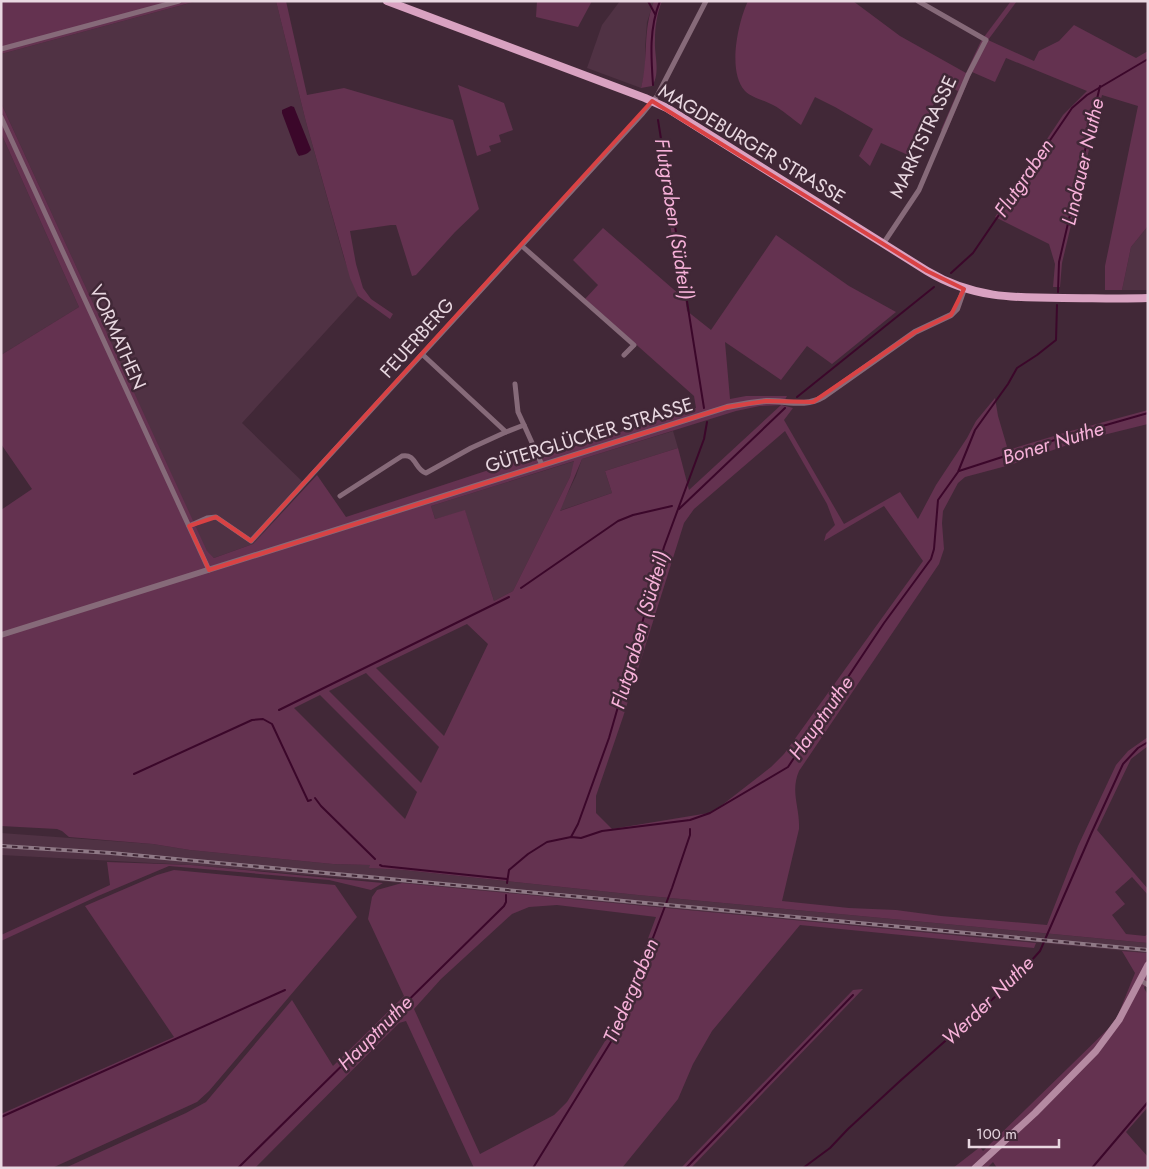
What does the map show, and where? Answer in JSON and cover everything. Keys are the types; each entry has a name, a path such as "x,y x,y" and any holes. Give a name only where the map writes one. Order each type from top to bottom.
{"main road":[{"name":"MAGDEBURGER STRASSE","path":"387,1 652,101 680,116 948,283 983,294 1010,298 1148,298"},
{"path":"975,1168 1016,1131 1087,1061 1111,1032 1148,965"}],"street":[{"path":"1,49 179,1"},
{"name":"FEUERBERG","path":"188,526 207,518 216,517 252,541 643,113 657,96 706,1"},
{"name":"MARKTSTRASSE","path":"883,244 919,190 968,76 986,40 918,1"},
{"name":"VORMATHEN","path":"1,116 209,570"},
{"path":"522,246 634,345 624,355"},
{"name":"GÜTERGLÜCKER STRASSE","path":"3,634 727,408 747,403 778,401 809,403 817,400 916,332 951,315 957,309 964,289"},
{"path":"422,355 506,432"},
{"path":"515,384 518,412 542,465"},
{"path":"340,496 402,456 406,455 412,458 420,471 426,473 471,448 524,425"},
{"path":"1140,980 1148,985"}],"highlighted area":[{"path":"652,101 927,271 964,289 951,315 915,332 813,402 766,401 727,407 209,570 189,526 216,517 251,541"}],"shaded area":[{"path":"1,1 197,1 1,54"},
{"path":"197,1 276,1 306,122 344,258 358,296 242,423 306,485 253,544 214,558 207,552 1,103 1,54"},
{"path":"276,1 286,1 307,95 344,88 453,120 479,209 416,275 412,276 396,225 350,231 363,288 371,299 393,314 390,319 358,296 350,278 306,122"},
{"path":"537,1 592,1 578,27 536,17"},
{"path":"620,1 654,1 647,22 645,72 641,88 587,68 602,25"},
{"path":"654,1 662,1 655,30 656,75 652,86 641,88 645,66 648,23"},
{"path":"748,1 853,1 900,36 966,73 981,41 1011,1 1017,1 988,40 1034,61 1039,51 1059,41 1074,25 1136,58 1148,51 1148,226 1131,247 1122,290 1105,290 1105,266 1138,106 1102,95 1062,263 1060,287 1053,287 1055,264 1049,244 995,217 1063,115 1087,91 1006,58 995,82 972,72 946,133 941,130 958,91 947,86 941,100 934,104 908,155 881,143 870,166 859,156 873,129 815,97 801,125 777,107 745,91 736,72 735,60 738,34"},
{"path":"458,85 504,103 513,130 499,135 501,142 489,146 491,151 477,156"},
{"path":"1,103 207,551 214,558 253,544 317,475 346,517 571,443 573,447 696,408 694,396 585,299 598,285 573,260 603,228 680,295 661,157 666,161 687,311 711,330 776,235 849,286 896,312 832,364 807,346 781,380 725,342 730,399 746,396 787,396 782,405 793,408 784,420 844,524 900,492 918,519 936,485 976,421 995,398 1008,450 1148,410 1148,424 1079,441 1010,465 965,477 958,483 943,511 944,549 939,564 799,771 796,779 795,793 799,829 782,901 1047,925 1078,846 1116,765 1128,751 1148,737 1148,746 1131,759 1097,830 1148,889 1148,895 1132,877 1115,892 1125,904 1112,915 1126,934 1145,936 1148,934 1148,943 369,868 370,865 333,864 190,850 153,844 69,837 57,829 1,826 1,510 32,489 1,444 1,355 79,307 1,133","holes":["781,405 689,490 678,448 605,471 612,493 560,511 582,459 736,411 760,406","785,431 827,504 835,525 826,534 824,541 884,506 923,561 784,754 771,767 717,809 709,813 612,829 596,813 596,796 684,523 694,509","574,461 570,477 513,591 494,601 465,510 435,519 431,506","467,624 488,644 444,736 376,668","366,673 439,747 421,783 329,691","320,695 417,792 405,819 294,708"]},
{"path":"291,106 294,107 311,150 299,156 282,113 282,110"},
{"path":"1,133 79,307 1,355"},
{"path":"1148,226 1148,290 1122,290 1131,247"},
{"path":"673,431 678,448 605,471 612,493 559,511 582,459"},
{"path":"575,461 570,477 513,591 494,601 465,511 435,519 431,506"},
{"path":"1,833 153,844 190,850 333,864 370,865 370,868 638,895 1148,943 1148,953 402,883 191,865 1,855"},
{"path":"107,862 191,865 383,883 371,890 329,880 169,866 98,896 1,941 1,935 110,885"},
{"path":"174,870 335,885 357,917 209,1091 197,1102 52,1168 1,1168 1,1114 174,1037 85,906 157,875"},
{"path":"402,883 1036,943 1034,948 800,925 712,1031 693,1064 678,1099 622,1168 474,1168 406,1021 399,1023 255,1168 65,1168 206,1102 292,1000 333,1066 404,996 368,919 372,897 377,890","holes":["557,905 656,917 617,1022 567,1102 554,1115 480,1154 414,1009 441,979 512,914 529,907"]},
{"path":"1122,951 1148,953 1148,979 1144,988 1148,995 1148,1107 1126,1132 1148,1157 1148,1168 997,1168 993,1162 987,1168 953,1168 980,1147 983,1151 1110,1027 1118,1015 1135,973"},
{"path":"863,989 691,1168 681,1168 853,990"}],"waterway":[{"path":"648,1 655,14"},
{"name":"Flutgraben (Südteil)","path":"653,85 652,32 660,1"},
{"name":"Flutgraben","path":"951,273 973,253 1072,108 1087,95 1148,59"},
{"name":"Lindauer Nuthe","path":"1058,292 1059,262 1100,86"},
{"name":"Flutgraben (Südteil)","path":"658,120 704,408"},
{"name":"Lindauer Nuthe","path":"797,397 934,287"},
{"name":"Hauptnuthe","path":"507,883 509,870 528,854 547,842 571,837 581,838 602,831 690,820 710,813 788,767 884,623 931,559 934,549 938,500 958,472 975,430 1008,384 1017,368 1056,340 1057,305"},
{"path":"679,509 785,408"},
{"name":"Boner Nuthe","path":"959,471 1064,437 1148,413"},
{"name":"Flutgraben (Südteil)","path":"571,837 578,824 609,738 664,547 704,439 707,422"},
{"path":"521,588 618,521 633,515 672,506"},
{"path":"279,710 509,597"},
{"path":"134,774 252,720 263,719 272,724 308,801 311,800"},
{"name":"Werder Nuthe","path":"803,1168 830,1148 900,1081 1013,981 1040,951 1123,764 1138,748 1148,742"},
{"path":"315,798 375,859"},
{"name":"Tiedergraben","path":"533,1168 617,1032 672,888 690,835 690,829"},
{"path":"380,865 507,879"},
{"name":"Hauptnuthe","path":"238,1168 504,906 506,895"},
{"path":"1,1117 285,990"},
{"path":"686,1168 853,995"},
{"path":"1092,1168 1148,1102"}],"railway":[{"path":"1,846 111,853 1148,950"}]}
